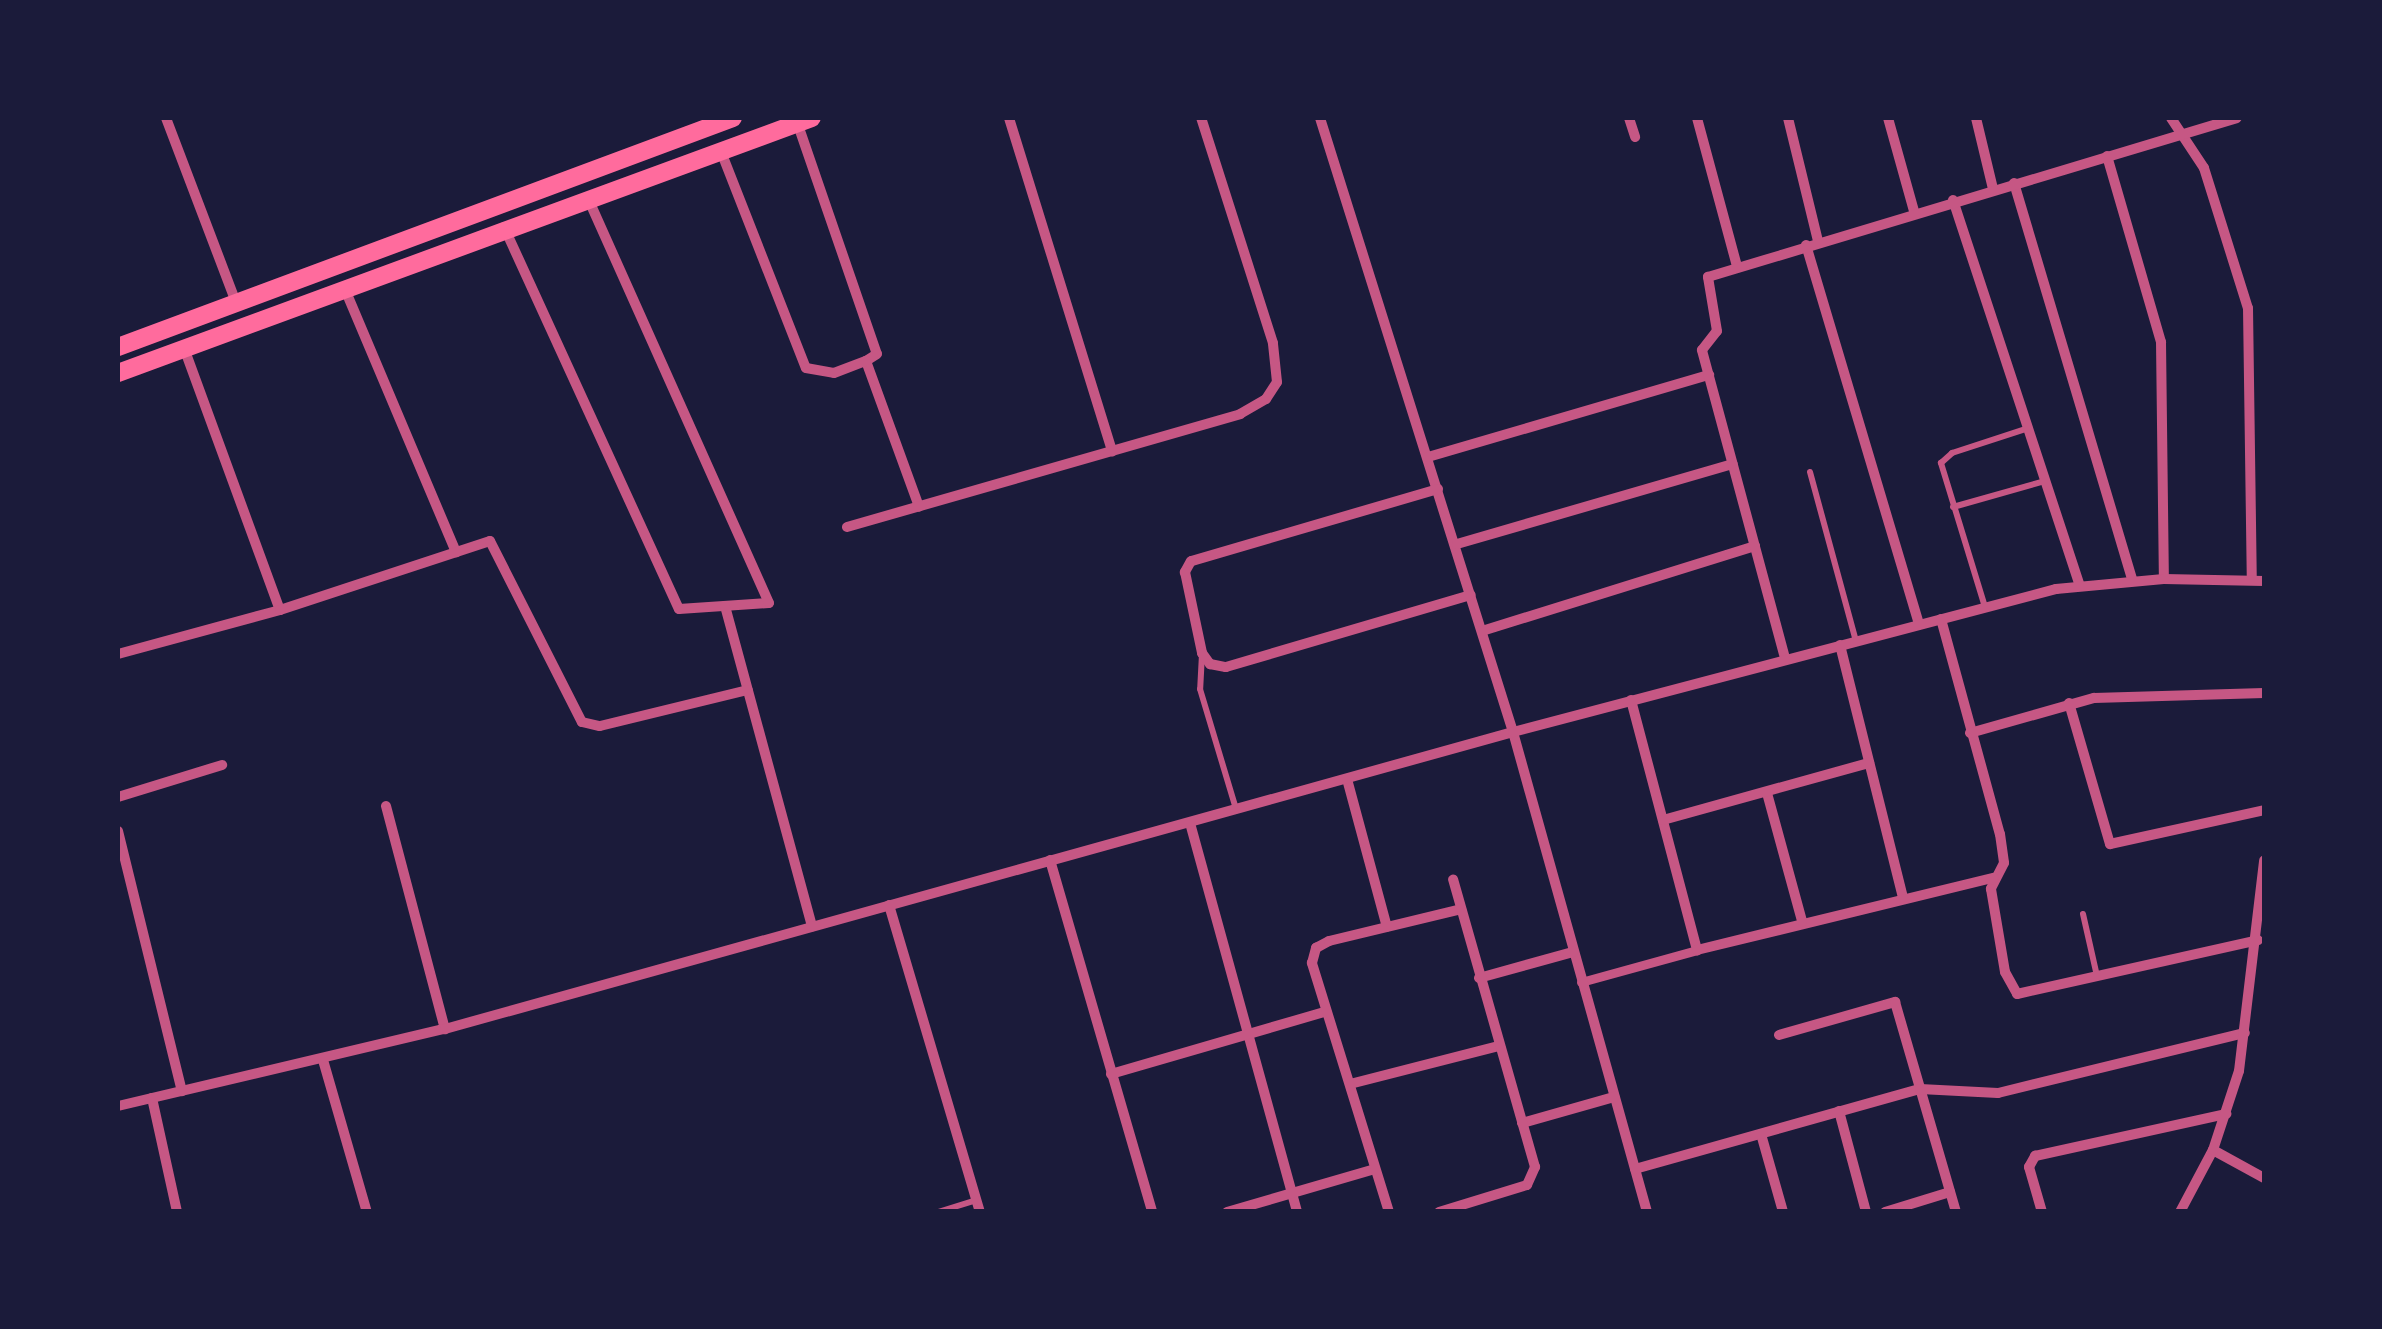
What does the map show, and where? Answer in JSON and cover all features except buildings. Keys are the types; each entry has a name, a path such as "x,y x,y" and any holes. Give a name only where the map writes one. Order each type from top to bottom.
{"main road":[{"path":"118,347 733,118"},
{"path":"118,373 504,226 804,120"}],"street":[{"path":"166,118 236,302"},
{"path":"1009,118 1112,451"},
{"path":"847,527 1240,414 1266,400 1277,382 1270,332 1201,118"},
{"path":"1320,118 1513,732 1646,1212"},
{"path":"1630,118 1635,137"},
{"path":"1696,118 1738,266"},
{"path":"1788,118 1818,241"},
{"path":"1888,118 1914,211"},
{"path":"1976,118 1993,189"},
{"path":"118,1106 446,1029 1513,732 2079,584 2164,579 2258,581 2248,308 2204,168 2171,118"},
{"path":"1785,658 1702,350 1717,331 1708,278 1914,211 2237,118"},
{"path":"720,148 806,368 834,374 877,354 804,120"},
{"path":"2106,156 2161,342 2164,579"},
{"path":"2014,183 2132,580"},
{"path":"504,226 679,609 769,602 586,196"},
{"path":"1953,200 2079,584"},
{"path":"1806,246 1919,625"},
{"path":"343,286 456,552"},
{"path":"184,348 280,610"},
{"path":"866,361 918,506"},
{"path":"1428,457 1709,376"},
{"path":"1456,544 1733,464"},
{"path":"1438,489 1191,561 1186,572 1202,652 1210,664 1226,667 1472,595"},
{"path":"118,654 280,610 484,541 496,545 582,722 600,726 748,690"},
{"path":"1482,630 1755,546"},
{"path":"725,606 812,926"},
{"path":"1582,982 1802,922 1993,878 2004,863 2000,834 1941,619"},
{"path":"1840,646 1903,897"},
{"path":"1970,734 2069,703 2264,693"},
{"path":"1631,700 1697,950"},
{"path":"2069,703 2102,833 2110,844 2264,810"},
{"path":"1663,820 1870,764"},
{"path":"118,797 222,765"},
{"path":"1346,778 1387,927"},
{"path":"1767,793 1802,922"},
{"path":"386,806 446,1029"},
{"path":"1190,823 1297,1212"},
{"path":"118,832 182,1091"},
{"path":"1050,860 1152,1212"},
{"path":"2180,1212 2226,1114 2245,1033 2264,860"},
{"path":"1993,878 2005,972 2017,994 2098,979 2258,940"},
{"path":"1440,1212 1466,1208 1534,1178 1453,879"},
{"path":"889,905 978,1206"},
{"path":"1389,1212 1324,1012 1312,963 1316,948 1461,909"},
{"path":"1479,978 1573,952"},
{"path":"1779,1035 1895,1002 1956,1212"},
{"path":"1110,1074 1324,1012"},
{"path":"1635,1169 1920,1089 1998,1093 2245,1033"},
{"path":"1350,1084 1499,1046"},
{"path":"322,1060 367,1212"},
{"path":"1522,1123 1614,1097"},
{"path":"152,1098 177,1212"},
{"path":"1839,1111 1866,1212"},
{"path":"2042,1212 2029,1168 2035,1156 2226,1114"},
{"path":"1761,1134 1783,1212"},
{"path":"2212,1150 2264,1178"},
{"path":"1227,1212 1375,1170"},
{"path":"1885,1212 1950,1192"}],"lane":[{"path":"1985,608 1953,506 1943,457 2029,428"},
{"path":"1810,472 1856,642"},
{"path":"1953,506 2045,481"},
{"path":"1202,652 1200,689 1236,808"},
{"path":"2083,914 2098,979"},
{"path":"938,1212 978,1206"}]}
